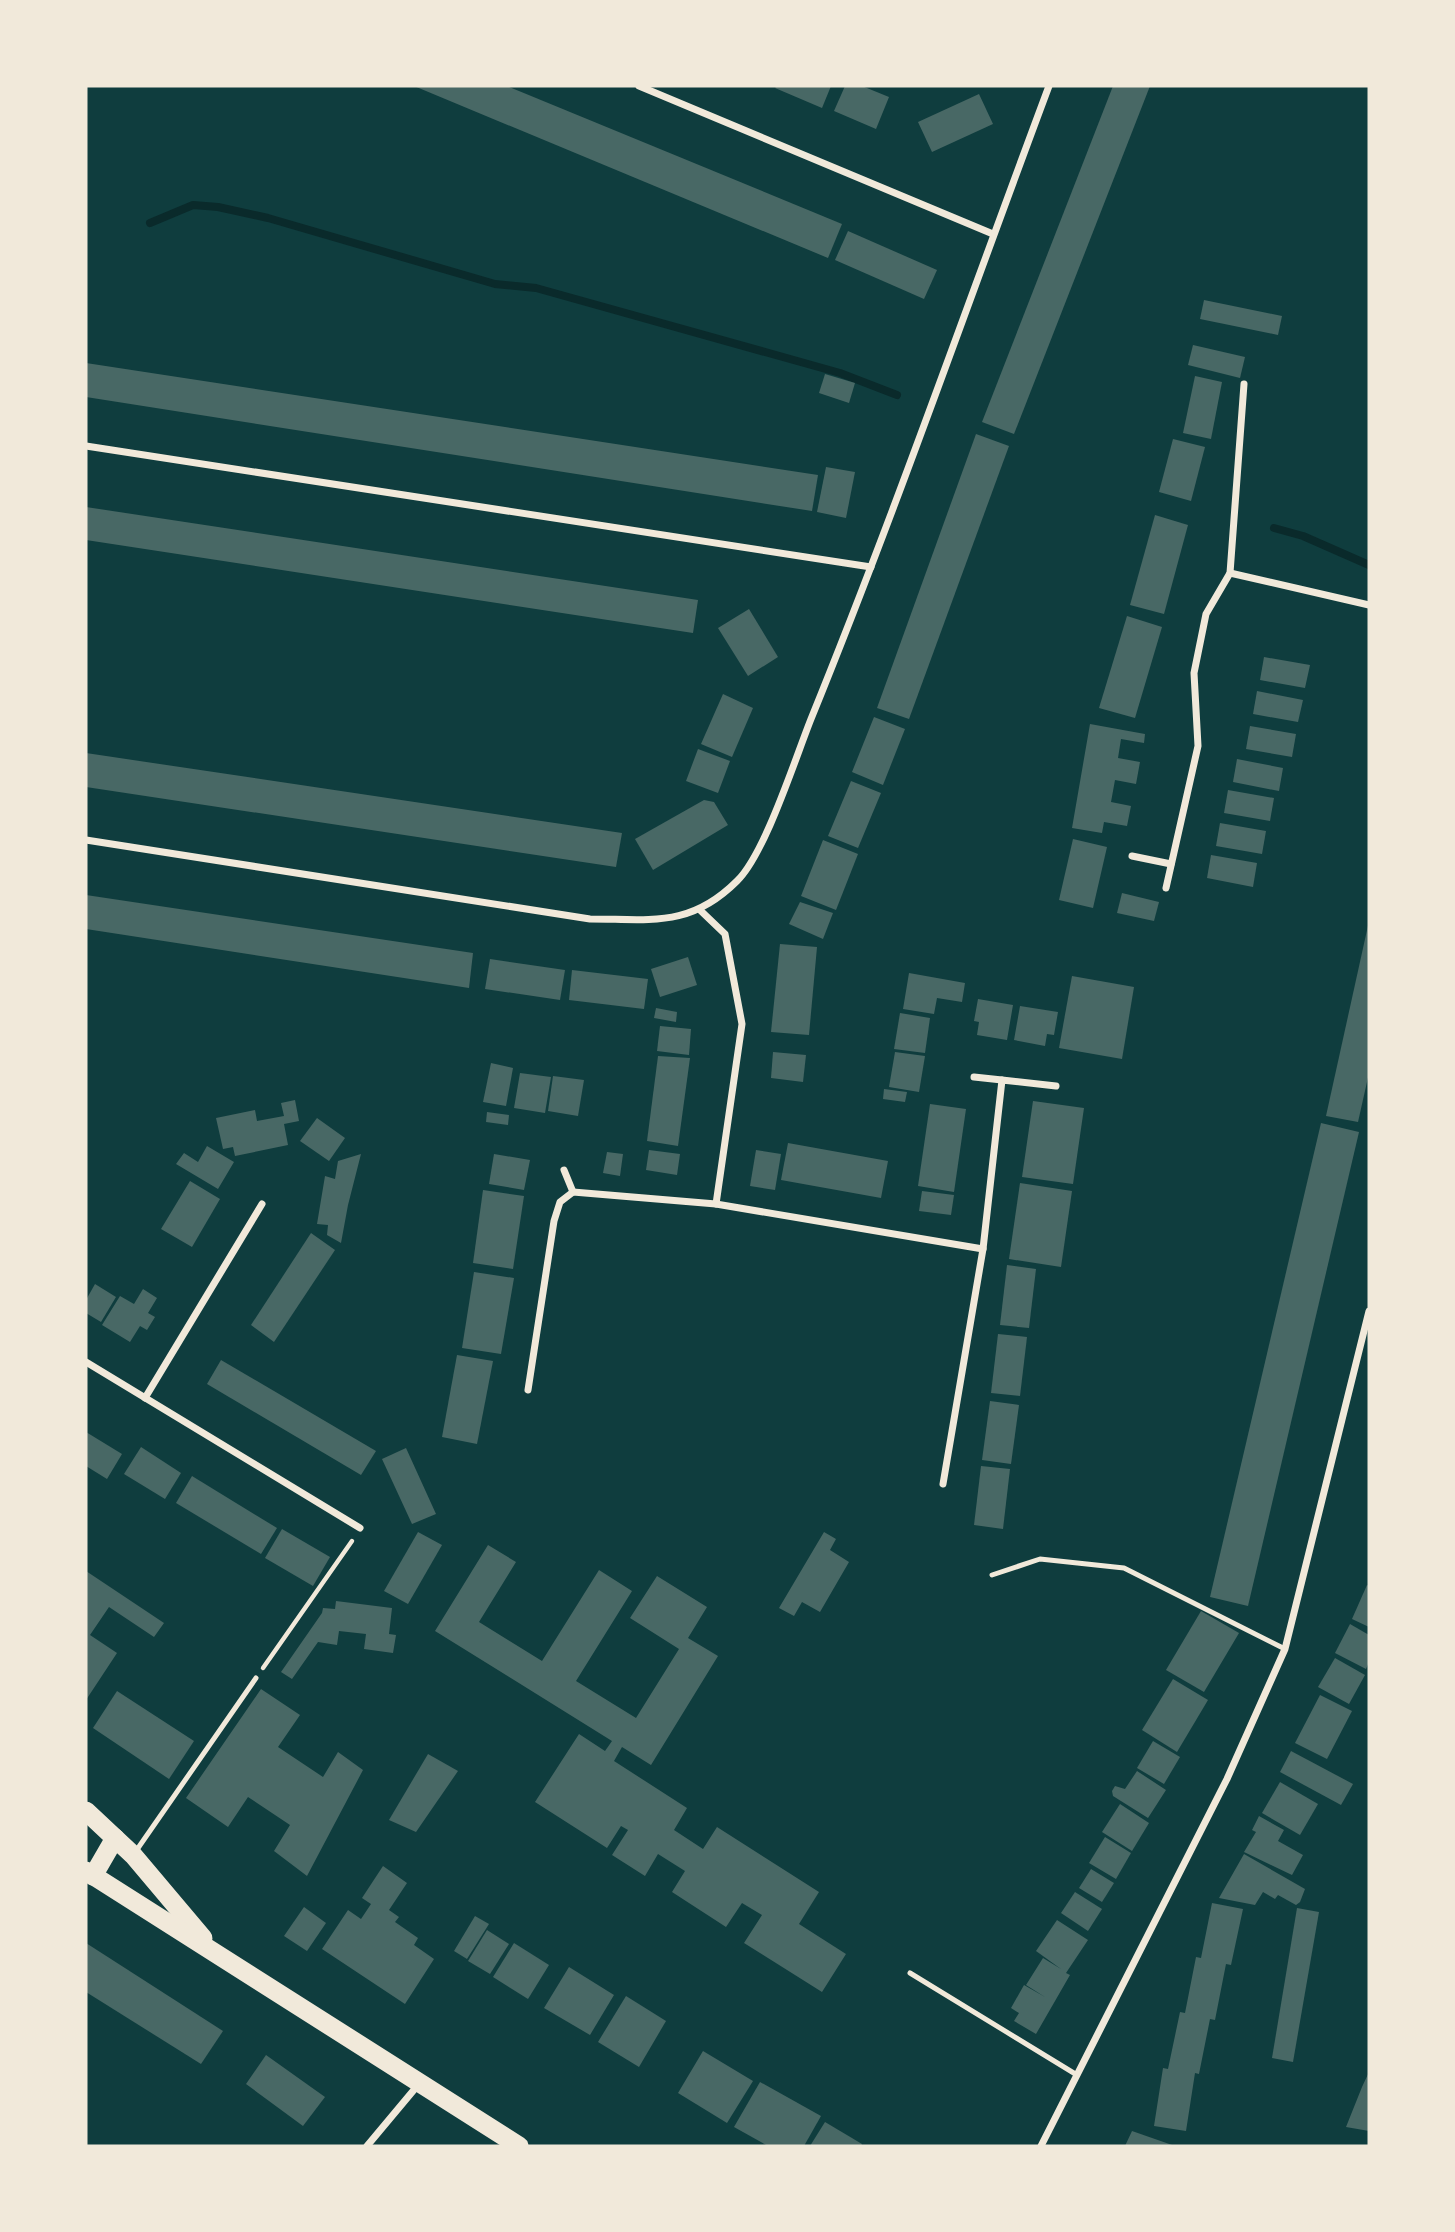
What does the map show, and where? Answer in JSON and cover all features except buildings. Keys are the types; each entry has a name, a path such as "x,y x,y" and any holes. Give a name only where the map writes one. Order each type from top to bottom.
{"highway":[{"path":"86,1811 132,1855 212,1949"},
{"path":"115,1838 88,1878 212,1949 418,2084 519,2146"}],"street":[{"path":"639,86 993,234"},
{"path":"86,840 590,919 654,919 701,911 738,881 751,863 871,567 1049,86"},
{"path":"1166,888 1198,746 1194,673 1203,626 1206,614 1230,573 1244,384"},
{"path":"86,446 871,567"},
{"path":"1230,573 1369,606"},
{"path":"1132,856 1171,863"},
{"path":"701,911 725,934 742,1024 716,1205"},
{"path":"974,1077 1056,1086"},
{"path":"943,1484 983,1249 1002,1080"},
{"path":"564,1170 573,1192"},
{"path":"528,1390 554,1221 560,1202 573,1192 716,1205 983,1249"},
{"path":"145,1398 262,1204"},
{"path":"1041,2146 1227,1779 1285,1649 1369,1311"},
{"path":"86,1362 360,1528"},
{"path":"367,2146 418,2084"}],"lane":[{"path":"992,1575 1040,1559 1124,1568 1285,1649"},
{"path":"132,1855 256,1678"},
{"path":"910,1973 1077,2075"}],"path":[{"path":"256,1678 360,1528"}],"waterway":[{"path":"150,223 193,205 218,207 268,218 495,284 536,288 840,373 897,395"},
{"path":"1274,528 1303,536 1369,565"}]}
